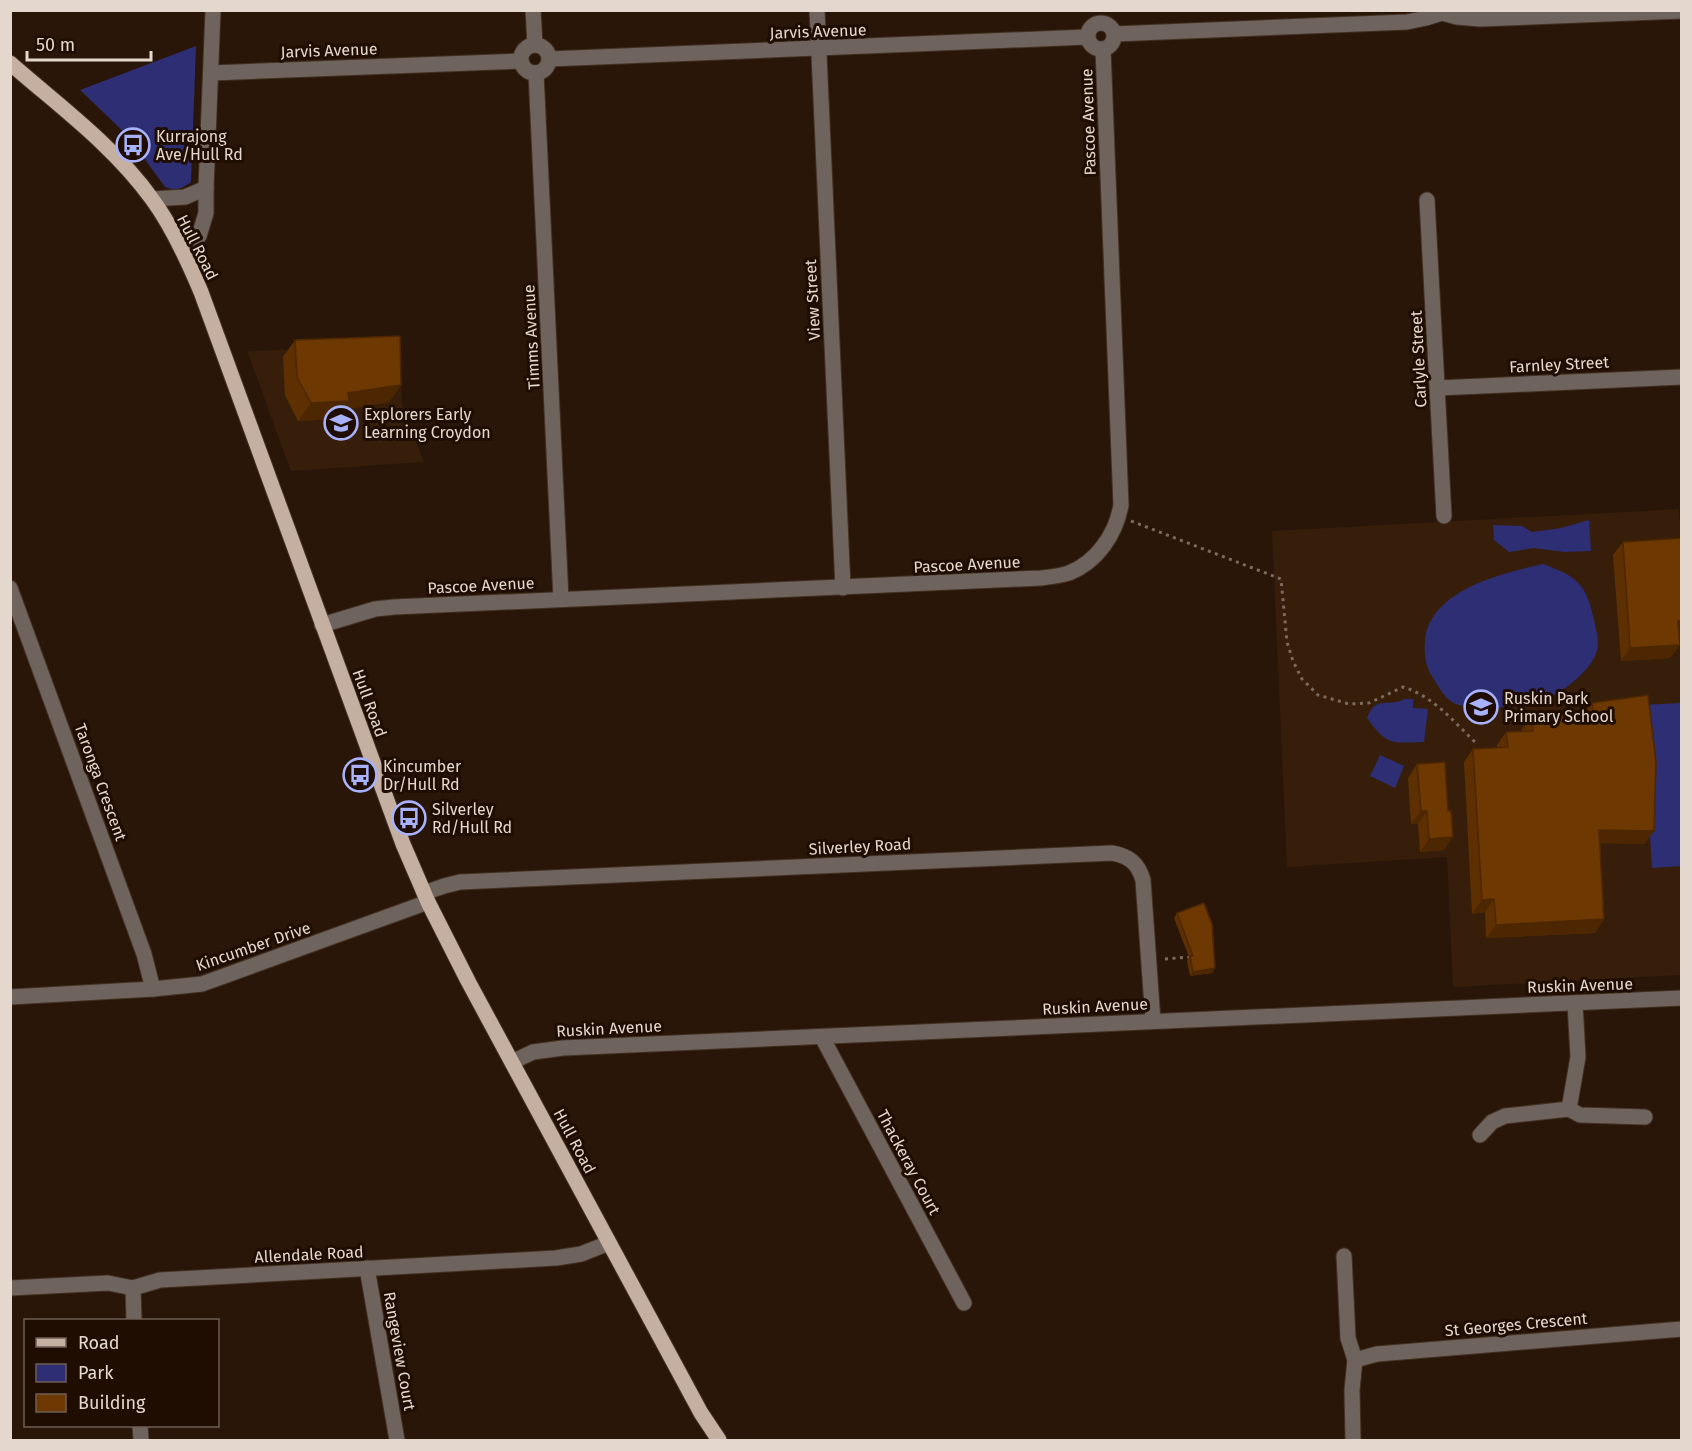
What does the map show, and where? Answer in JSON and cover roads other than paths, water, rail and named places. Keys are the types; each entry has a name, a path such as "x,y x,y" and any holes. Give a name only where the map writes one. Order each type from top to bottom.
{"main road":[{"name":"Hull Road","path":"10,63 113,152 153,199 185,254 201,291 403,844 426,898 609,1243 701,1413 719,1440"}],"street":[{"path":"185,254 199,236 206,213 213,10"},
{"path":"533,10 535,45"},
{"name":"View Street","path":"817,10 843,588"},
{"path":"1114,34 1407,22 1442,12 1457,17 1480,19 1682,11"},
{"path":"1101,16 1114,34 1111,44 1103,49 1094,48 1087,37 1089,28 1101,16"},
{"name":"Jarvis Avenue","path":"549,60 1087,37"},
{"path":"535,45 545,49 549,60 544,70 536,73 524,69 521,61 522,52 535,45"},
{"name":"Pascoe Avenue","path":"322,625 375,609 394,607 1041,578 1070,573 1077,568 1099,551 1110,538 1119,516 1121,491 1103,49"},
{"name":"Jarvis Avenue","path":"211,73 521,61"},
{"name":"Timms Avenue","path":"536,73 561,599"},
{"path":"153,199 185,197 206,188"},
{"name":"Carlyle Street","path":"1427,200 1444,516"},
{"name":"Farnley Street","path":"1438,388 1682,377"},
{"name":"Taronga Crescent","path":"10,588 144,954 153,989"},
{"name":"Silverley Road","path":"426,898 444,886 460,882 1112,853 1133,861 1140,870 1143,880 1152,1022"},
{"name":"Kincumber Drive","path":"10,997 202,984 426,898"},
{"name":"Ruskin Avenue","path":"512,1062 533,1052 562,1048 1682,998"},
{"path":"1569,1109 1578,1057 1575,1003"},
{"name":"Thackeray Court","path":"822,1037 963,1303"},
{"path":"1480,1135 1492,1122 1505,1116 1569,1109 1580,1115 1645,1117"},
{"name":"Allendale Road","path":"10,1288 108,1283 133,1288 160,1280 566,1257 609,1243"},
{"path":"1344,1256 1348,1338 1355,1360 1352,1390 1353,1440"},
{"name":"Rangeview Court","path":"367,1268 397,1440"},
{"path":"133,1288 134,1319"},
{"name":"St Georges Crescent","path":"1355,1360 1377,1354 1682,1329"}],"place":[{"name":"Kurrajong Ave/Hull Rd","path":"133,145"},
{"name":"Explorers Early Learning Croydon","path":"341,423"},
{"name":"Ruskin Park Primary School","path":"1481,707"},
{"name":"Kincumber Dr/Hull Rd","path":"360,775"},
{"name":"Silverley Rd/Hull Rd","path":"409,818"}]}
